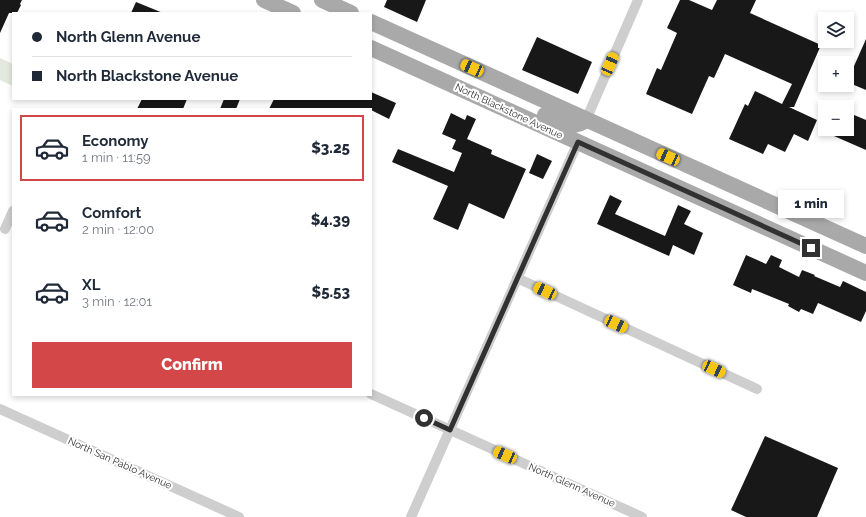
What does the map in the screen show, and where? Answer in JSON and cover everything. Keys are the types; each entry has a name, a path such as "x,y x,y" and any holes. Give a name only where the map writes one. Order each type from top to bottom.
{"main road":[{"path":"264,0 291,12"},
{"path":"322,0 348,12"},
{"path":"372,22 866,246"},
{"name":"North Blackstone Avenue","path":"372,48 866,273"},
{"path":"517,114 531,109 571,126 581,124 586,120"},
{"path":"578,142 580,139 588,136 598,137 649,160 682,163"}],"street":[{"path":"586,120 638,0"},
{"path":"412,517 578,142"},
{"path":"6,230 12,214"},
{"path":"517,278 757,389"},
{"name":"North Glenn Avenue","path":"372,394 642,517"},
{"name":"North San Pablo Avenue","path":"0,409 239,517"}],"shaded area":[{"path":"0,58 12,64 12,86 0,80"}],"building":[{"path":"0,0 22,0 18,12 9,13 0,33"},
{"path":"387,0 426,0 417,22 384,7"},
{"path":"680,0 689,0 712,10 717,0 756,0 750,13 818,44 818,48 820,48 794,107 789,107 817,120 808,141 794,134 785,152 768,144 763,154 729,139 745,104 748,106 755,91 782,104 792,84 725,54 714,78 709,76 692,114 646,94 657,68 661,70 677,33 667,28"},
{"path":"136,2 161,12 131,12"},
{"path":"537,37 592,62 578,94 522,70"},
{"path":"866,39 866,90 854,85 854,66"},
{"path":"372,92 396,103 389,119 372,110 372,108 270,108 274,100 372,100"},
{"path":"142,100 187,100 183,108 138,108"},
{"path":"224,100 240,100 236,108 220,108"},
{"path":"451,113 465,120 467,115 476,119 467,139 492,150 491,154 526,169 504,219 469,203 458,230 433,219 448,186 392,162 398,149 454,172 462,153 452,149 456,140 442,134"},
{"path":"854,115 866,120 866,150 834,136 854,136"},
{"path":"537,154 552,161 543,179 529,173"},
{"path":"610,195 622,201 615,214 665,236 678,205 691,211 684,224 703,233 694,255 673,245 669,256 597,224"},
{"path":"746,255 766,264 771,255 782,260 779,267 799,277 802,270 840,287 843,281 866,292 866,311 861,322 818,303 813,314 801,309 799,312 788,306 789,304 752,289 751,293 733,285"},
{"path":"765,436 838,468 817,517 746,517 731,510"}],"route":[{"path":"424,418 450,430 578,142 811,248"}]}
